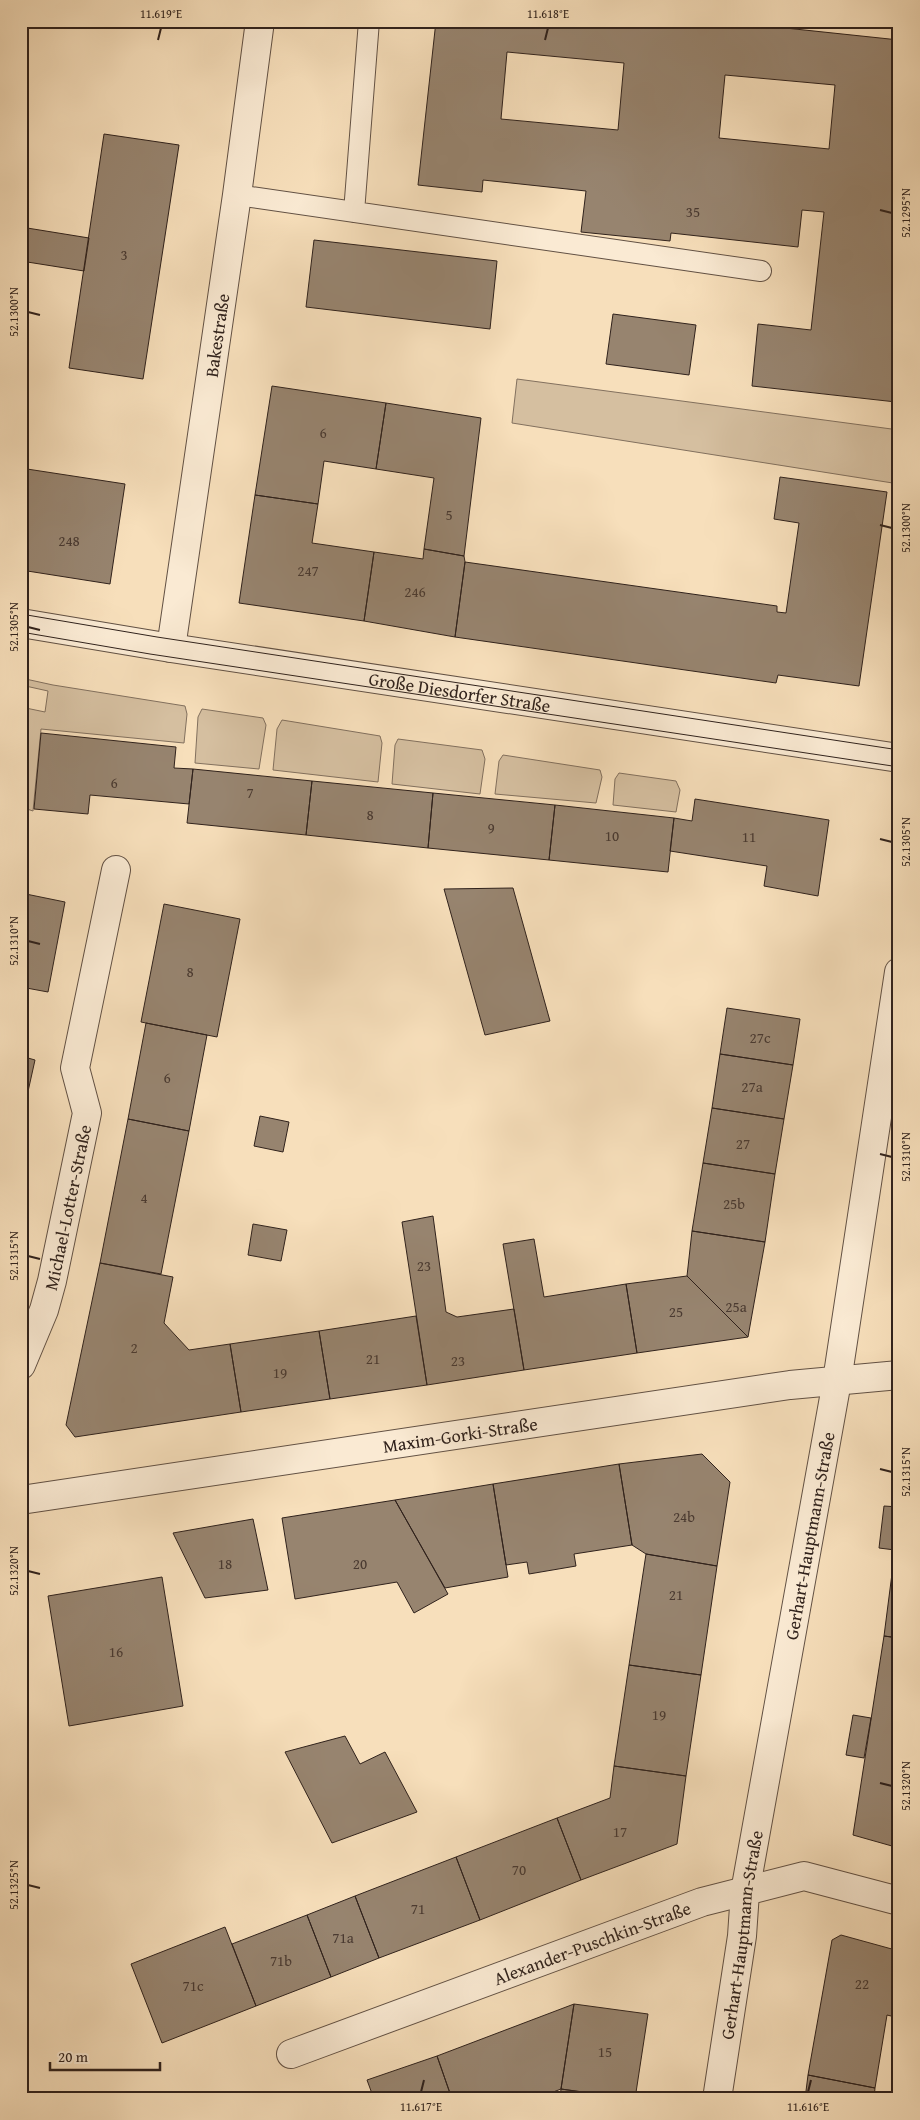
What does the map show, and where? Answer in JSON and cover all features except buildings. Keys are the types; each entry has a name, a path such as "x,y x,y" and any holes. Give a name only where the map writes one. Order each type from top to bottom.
{"street":[{"name":"Bakestraße","path":"171,648 238,194 260,21"},
{"name":"Große Diesdorfer Straße","path":"21,623 171,648 899,758"},
{"name":"Michael-Lotter-Straße","path":"21,1366 44,1310 49,1291 87,1113 75,1068 116,870"},
{"name":"Gerhart-Hauptmann-Straße","path":"717,2099 742,1936 745,1892 837,1381 899,972"},
{"name":"Maxim-Gorki-Straße","path":"21,1500 790,1385 899,1375"},
{"name":"Alexander-Puschkin-Straße","path":"291,2054 702,1902 804,1876 899,1902"}],"lane":[{"path":"354,212 369,21"},
{"path":"238,194 761,271"}],"shaded area":[{"path":"517,379 899,430 899,484 512,423"},
{"path":"21,678 53,685 185,706 187,714 184,743 41,729 33,811 21,807 21,707 45,712 48,691 21,685"},
{"path":"202,709 263,718 266,725 259,769 195,763 198,717"},
{"path":"282,720 380,736 382,743 378,782 273,770 277,729"},
{"path":"398,739 482,750 485,759 480,794 392,784 395,745"},
{"path":"503,755 600,770 602,777 596,803 495,794 499,761"},
{"path":"619,773 676,781 680,790 676,812 613,805 615,779"}],"tram line":[{"path":"21,614 157,637 899,750"},
{"path":"21,632 150,654 899,767"}]}
